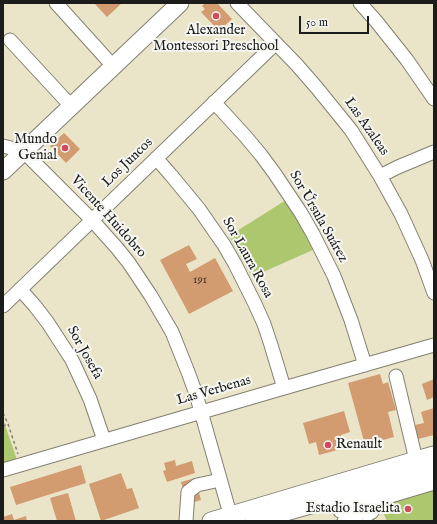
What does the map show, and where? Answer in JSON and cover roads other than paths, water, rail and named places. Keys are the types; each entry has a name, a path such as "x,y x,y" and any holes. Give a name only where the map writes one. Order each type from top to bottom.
{"main road":[{"path":"3,171 180,3"},
{"path":"211,521 231,518 434,455"},
{"path":"254,521 357,508 434,470"}],"street":[{"path":"56,3 113,66"},
{"name":"Las Azaleas","path":"237,3 312,82 355,136 380,176 401,214 422,260 434,293"},
{"path":"360,3 400,50 434,99"},
{"path":"10,40 71,106"},
{"name":"Los Juncos","path":"3,306 276,43"},
{"name":"Sor Úrsula Suárez","path":"214,102 246,137 266,162 289,194 309,227 324,255 343,298 365,365"},
{"path":"3,146 23,151"},
{"name":"Vicente Huidobro","path":"23,151 118,248 152,296 162,313 180,352 193,387 231,518"},
{"path":"380,176 398,166 434,152"},
{"name":"Sor Laura Rosa","path":"156,158 199,209 224,245 235,264 264,324 284,388"},
{"name":"Sor Josefa","path":"20,289 48,323 72,360 90,399 104,440"},
{"name":"Las Verbenas","path":"3,470 434,345"},
{"path":"396,376 416,460"},
{"path":"186,521 188,492 197,485 220,480"},
{"path":"357,508 434,484"}],"place":[{"name":"Alexander Montessori Preschool","path":"216,16"},
{"name":"Mundo Genial","path":"65,148"},
{"name":"Renault","path":"328,445"},
{"name":"Estadio Israelita","path":"408,509"}]}
